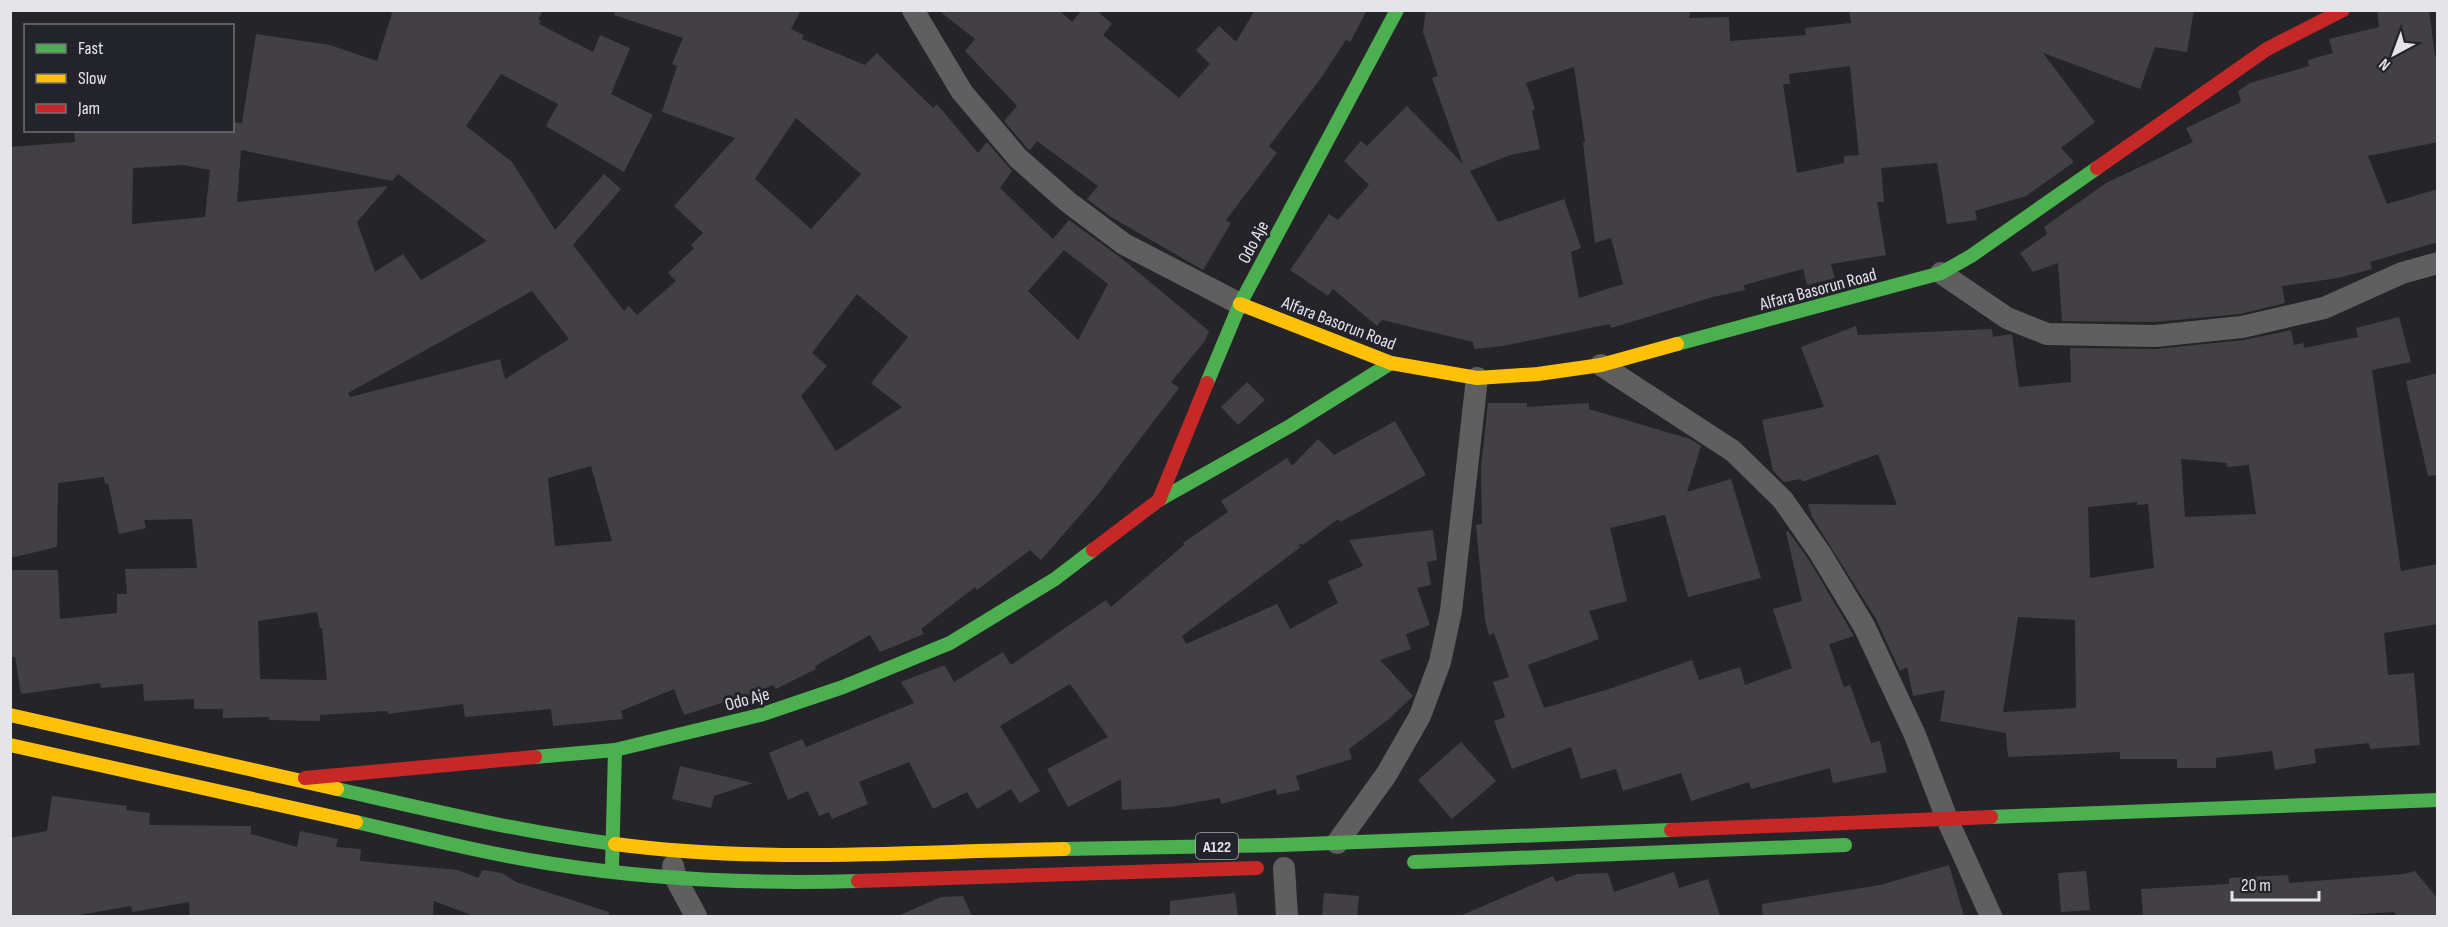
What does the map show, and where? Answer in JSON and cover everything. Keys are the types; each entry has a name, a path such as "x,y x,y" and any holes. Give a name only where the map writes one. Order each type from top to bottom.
{"main road":[{"name":"Odo Aje","path":"1159,501 1240,304 1397,10"},
{"name":"Alfara Basorun Road","path":"1240,304 1391,363 1477,378 1538,374 1601,365 1941,273 1971,256 2267,49 2343,10"},
{"name":"Odo Aje","path":"292,780 615,750 760,716 843,687 950,643 1055,579 1159,501 1290,426 1391,363"},
{"name":"A122","path":"10,715 484,822 614,845 759,856 846,856 1337,843 2438,800"},
{"name":"A122","path":"10,745 480,850 552,864 676,879 815,882 1289,867"},
{"path":"612,872 615,750"},
{"path":"1403,863 1862,845"}],"street":[{"path":"913,10 962,92 1018,158 1068,202 1125,244 1240,304"},
{"path":"1941,273 2007,318 2047,333 2156,336 2242,327 2324,308 2402,273 2438,263"},
{"path":"1601,365 1733,451 1783,500 1820,553 1864,626 1915,735 1947,819 1991,916"},
{"path":"1337,843 1386,775 1420,716 1440,662 1450,611 1477,378"},
{"path":"669,850 676,879 696,916"},
{"path":"1287,916 1289,867"}],"building":[{"path":"393,10 543,10 538,20 541,21 539,24 593,52 600,35 630,48 611,94 653,115 624,172 546,126 558,104 501,74 466,126 512,162 555,230 604,174 621,189 573,245 624,311 629,306 637,315 676,281 668,273 694,248 691,245 703,233 674,206 735,138 662,112 677,66 672,64 683,38 614,15 615,10 801,10 791,29 804,35 802,39 865,65 877,53 933,108 937,104 978,153 987,142 1012,171 1000,188 1053,239 1069,220 1121,258 1209,331 1205,341 1171,382 1179,388 1096,497 1041,560 1030,550 977,590 975,587 921,629 924,634 880,652 870,635 815,666 816,669 776,689 773,685 741,699 740,697 684,715 674,689 621,711 623,719 553,726 551,709 465,717 463,704 388,714 387,711 320,715 320,721 269,720 269,717 223,718 223,709 194,709 194,699 144,701 143,684 101,688 100,683 21,694 15,657 10,657 10,570 58,570 60,619 117,613 117,594 127,594 125,569 197,568 192,519 144,520 146,528 119,534 108,483 105,484 104,477 58,483 57,547 10,558 10,147 75,142 74,132 234,132 234,122 242,123 256,34 330,45 377,61","holes":["796,118 861,174 811,229 755,179","241,150 392,181 398,174 487,241 421,280 403,254 375,272 357,222 388,186 237,202","183,165 210,170 205,217 132,224 133,168","1064,250 1108,284 1078,340 1028,291","532,291 569,339 505,379 500,359 350,397 348,393","857,294 908,337 871,383 902,407 836,451 801,396 827,366 812,353","591,466 612,541 555,546 548,478","317,612 320,628 322,628 327,680 260,679 258,621"]},
{"path":"938,10 1059,10 1072,22 1082,10 1096,10 1112,24 1103,35 1179,98 1210,64 1196,50 1219,26 1236,42 1255,10 1367,10 1350,42 1346,40 1321,78 1269,146 1277,153 1226,220 1231,223 1203,270 1111,217 1087,199 1098,186 1037,141 1030,150 1028,149 1004,121 1017,106 965,51 975,39"},
{"path":"1426,10 1690,10 1689,18 1729,17 1730,41 1806,35 1805,28 1851,23 1849,10 2194,10 2187,52 2155,47 2140,89 2043,53 2095,122 2061,148 2074,162 2026,196 1975,211 1977,220 1947,224 1937,163 1881,168 1884,202 1877,202 1886,255 1831,264 1835,278 1807,285 1803,269 1744,285 1745,290 1713,297 1611,328 1610,324 1503,346 1474,349 1473,342 1382,320 1377,326 1333,289 1328,296 1290,270 1329,214 1338,220 1369,185 1344,161 1361,141 1367,146 1407,106 1463,164 1432,78 1438,76 1423,32","holes":["1850,66 1859,155 1844,156 1844,163 1797,173 1783,84 1790,84 1789,74","1574,67 1585,142 1583,143 1595,243 1611,238 1623,284 1579,298 1571,252 1581,248 1564,199 1498,222 1470,171 1510,155 1540,149 1532,111 1535,109 1526,83"]},
{"path":"2377,10 2429,10 2435,56 2438,56 2438,142 2368,156 2387,204 2438,189 2438,242 2370,262 2372,269 2338,278 2282,286 2285,303 2240,314 2154,322 2062,321 2058,263 2033,272 2020,253 2047,234 2044,227 2106,183 2193,142 2186,128 2241,102 2238,91 2250,83 2309,66 2308,60 2333,53 2329,39 2379,27"},
{"path":"2399,317 2411,362 2372,370 2401,571 2438,564 2438,624 2384,633 2388,675 2414,673 2420,745 2370,749 2369,743 2314,749 2316,763 2275,770 2272,751 2216,758 2216,768 2177,768 2177,759 2120,759 2120,752 2008,757 2006,733 1940,721 1945,690 1913,696 1907,667 1900,671 1876,619 1812,517 1808,504 1897,505 1878,454 1802,482 1801,479 1784,482 1773,471 1762,420 1824,407 1801,347 1856,326 1858,335 1992,329 1993,337 2012,334 2019,387 2071,382 2070,348 2156,349 2244,340 2291,330 2294,345 2303,343 2304,348 2358,337 2356,328","holes":["2181,459 2227,463 2227,467 2249,465 2256,514 2185,517","2137,502 2137,505 2148,504 2154,568 2090,578 2088,507","2018,617 2075,620 2076,708 2003,712"]},
{"path":"2438,373 2438,475 2428,476 2406,381"},
{"path":"1247,382 1265,400 1238,425 1221,407"},
{"path":"1488,403 1527,403 1527,407 1589,403 1589,409 1690,439 1701,446 1687,492 1731,479 1761,578 1688,597 1665,515 1610,528 1627,601 1589,611 1599,639 1528,665 1544,708 1609,689 1692,660 1699,680 1740,667 1745,685 1792,668 1773,609 1802,601 1786,532 1788,531 1809,560 1854,636 1829,644 1844,687 1850,685 1871,743 1880,741 1887,772 1833,783 1830,768 1751,789 1749,782 1691,801 1681,773 1623,791 1616,769 1581,779 1571,747 1512,769 1494,721 1505,717 1493,682 1509,677 1494,633 1489,635 1485,620 1476,525 1482,524 1481,467"},
{"path":"1395,421 1426,475 1340,522 1338,519 1303,545 1303,543 1296,547 1302,546 1182,636 1186,644 1277,604 1290,629 1338,603 1328,581 1363,566 1349,540 1433,530 1437,560 1427,562 1431,585 1417,588 1430,625 1406,634 1411,649 1380,660 1413,696 1389,719 1349,749 1352,759 1296,776 1300,790 1277,795 1276,789 1221,804 1220,798 1170,807 1122,810 1121,779 1068,807 1047,769 1108,737 1070,684 1000,726 1040,791 1020,803 1011,789 977,809 967,792 933,809 909,762 859,782 868,804 832,819 829,812 819,816 808,791 788,800 769,753 802,739 806,747 914,703 901,682 942,666 945,666 954,682 1003,652 1011,665 1106,600 1111,607 1184,545 1183,543 1228,512 1221,501 1287,458 1292,466 1318,439 1334,455"},
{"path":"1461,742 1496,781 1452,819 1418,780"},
{"path":"680,766 753,783 714,796 711,808 672,799"},
{"path":"52,796 127,806 126,810 150,813 149,825 251,826 251,834 297,847 300,831 338,839 336,847 361,849 360,861 458,870 478,878 483,870 502,873 516,882 609,912 608,916 474,916 434,901 433,916 190,916 189,902 132,912 131,906 73,916 12,916 10,838 47,831"},
{"path":"1949,865 1964,916 1763,916 1762,904 1880,885"},
{"path":"2086,871 2090,910 2061,912 2058,873"},
{"path":"2415,871 2438,899 2438,916 2397,916 2394,912 2332,916 2143,916 2141,889 2229,884 2229,878 2288,875 2289,883 2404,874"},
{"path":"1674,872 1679,888 1708,879 1720,916 1460,916 1553,876 1556,882 1578,874 1608,873 1614,892"},
{"path":"1235,893 1238,916 1170,916 1170,901"},
{"path":"1324,893 1359,896 1357,916 1322,916"},
{"path":"963,896 972,916 898,916 941,897"}],"traffic: fast":[{"path":"1207,383 1240,304 1397,10"},
{"path":"1677,344 1941,273 1971,256 2097,168"},
{"path":"1159,500 1290,426 1391,363"},
{"path":"535,757 615,750 760,715 843,687 950,643 1055,579 1093,550"},
{"path":"612,867 615,750"},
{"path":"337,789 510,827 615,844"},
{"path":"1991,817 2438,800"},
{"path":"356,822 504,855 629,874 705,880 858,881"},
{"path":"1064,849 1281,845 1671,830"},
{"path":"1414,862 1845,845"}],"traffic: slow":[{"path":"1240,304 1391,363 1477,378 1538,374 1601,365 1677,344"},
{"path":"10,715 337,789"},
{"path":"10,745 356,822"},
{"path":"615,844 727,854 783,855 1064,849"}],"traffic: jam":[{"path":"2097,168 2267,49 2343,10"},
{"path":"1093,550 1159,500 1207,383"},
{"path":"305,778 535,757"},
{"path":"1671,830 1991,817"},
{"path":"858,881 1257,868"}]}
